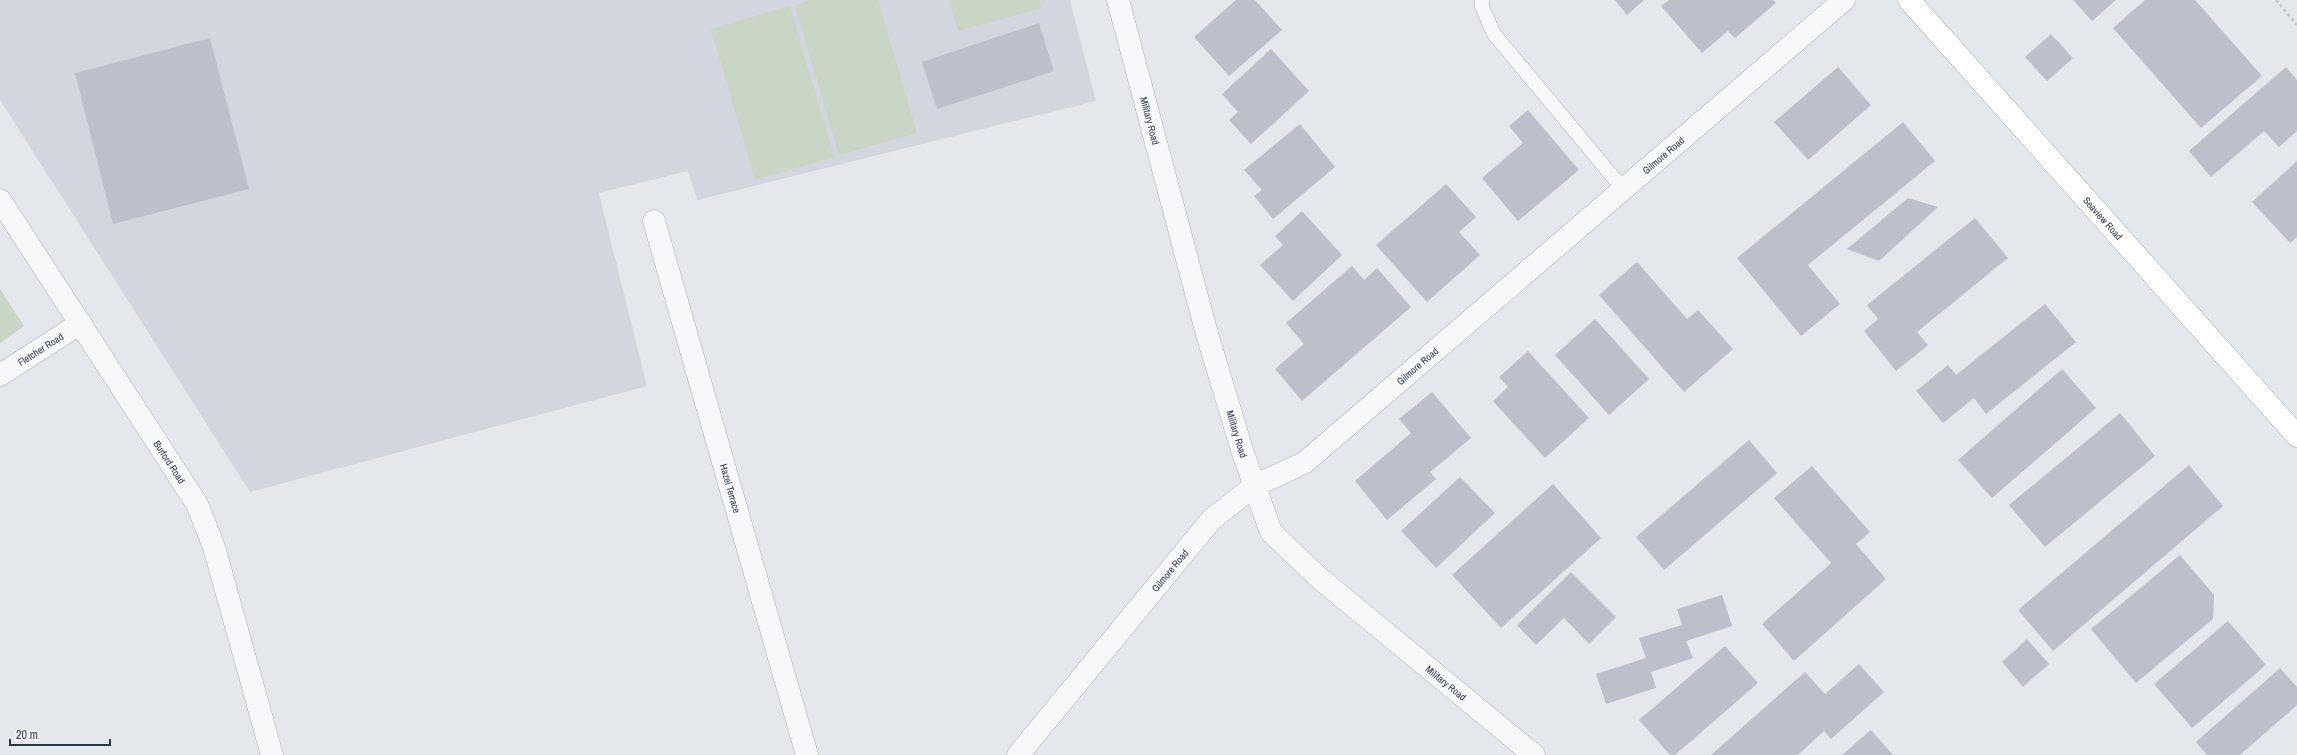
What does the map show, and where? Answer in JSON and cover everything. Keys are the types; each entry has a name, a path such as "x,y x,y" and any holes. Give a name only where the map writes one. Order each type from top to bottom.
{"main road":[{"name":"Seaview Road","path":"1909,0 2297,436"}],"street":[{"name":"Military Road","path":"1118,0 1207,334 1242,450 1256,485 1271,532 1318,577 1534,755"},
{"name":"Gilmore Road","path":"1018,755 1212,519 1256,485 1304,463 1844,0"},
{"name":"Burford Road","path":"0,200 197,504 214,547 272,755"},
{"name":"Hazel Terrace","path":"654,222 807,755"},
{"name":"Fletcher Road","path":"0,375 81,323"}],"lane":[{"path":"1482,0 1482,7 1494,34 1623,189"}],"path":[{"path":"2276,0 2297,25"}],"shaded area":[{"path":"0,0 1070,0 1096,101 697,200 688,171 599,193 647,386 250,492 0,100"}],"green space":[{"path":"811,0 878,0 917,133 839,155 795,5"},
{"path":"949,0 1040,0 1042,8 958,31"},
{"path":"790,6 834,157 755,180 711,29"},
{"path":"0,289 24,326 0,343"}],"building":[{"path":"1236,0 1255,0 1282,30 1229,76 1194,37"},
{"path":"1615,0 1644,0 1627,15"},
{"path":"1669,0 1773,0 1776,3 1735,38 1728,31 1702,53 1661,6"},
{"path":"2073,0 2116,0 2092,21"},
{"path":"2145,0 2195,0 2262,76 2201,128 2113,28"},
{"path":"1039,23 1054,71 937,109 922,62"},
{"path":"2051,34 2073,58 2047,81 2025,57"},
{"path":"210,38 249,189 113,224 75,73"},
{"path":"1271,49 1309,91 1251,144 1229,120 1238,112 1222,94"},
{"path":"1838,67 1871,105 1808,160 1774,122"},
{"path":"2286,67 2297,80 2297,131 2279,147 2264,131 2211,177 2189,151"},
{"path":"1528,110 1579,170 1518,221 1482,178 1523,143 1509,126"},
{"path":"1903,122 1935,161 1808,265 1840,304 1801,336 1737,258"},
{"path":"1300,124 1335,167 1273,219 1254,196 1262,190 1244,170"},
{"path":"2297,161 2297,237 2290,243 2252,202"},
{"path":"1446,184 1476,217 1459,232 1480,255 1427,302 1376,245"},
{"path":"1908,198 1938,207 1879,261 1847,249"},
{"path":"1302,211 1342,255 1293,301 1260,265 1283,245 1275,236"},
{"path":"1975,218 2008,258 1917,332 1928,345 1896,371 1864,331 1878,319 1867,305"},
{"path":"1637,262 1687,319 1698,310 1733,349 1684,392 1599,295"},
{"path":"1352,266 1364,280 1377,268 1411,307 1302,401 1275,369 1304,344 1286,323"},
{"path":"2045,304 2076,342 1986,414 1974,398 1943,423 1916,391 1948,365 1956,375"},
{"path":"1595,319 1649,379 1609,415 1555,355"},
{"path":"1528,351 1589,418 1545,458 1493,401 1508,387 1499,377"},
{"path":"2062,369 2096,408 1992,498 1958,460"},
{"path":"1432,392 1471,438 1430,472 1436,479 1387,520 1355,481 1411,433 1399,419"},
{"path":"2120,413 2155,456 2045,547 2009,505"},
{"path":"1749,440 1777,473 1664,570 1636,537"},
{"path":"2189,465 2223,506 2053,651 2018,610"},
{"path":"1812,466 1870,532 1856,544 1886,579 1794,661 1762,624 1831,563 1774,498"},
{"path":"1460,477 1495,513 1436,568 1401,531"},
{"path":"1553,484 1601,538 1501,628 1452,575"},
{"path":"2180,555 2214,595 2213,619 2136,683 2091,629"},
{"path":"1571,572 1616,617 1589,644 1564,618 1536,645 1517,625"},
{"path":"1722,595 1732,626 1686,641 1693,658 1651,672 1656,688 1606,704 1596,674 1646,658 1639,638 1682,625 1677,609"},
{"path":"2228,621 2266,665 2192,728 2154,684"},
{"path":"2027,639 2049,664 2023,687 2002,662"},
{"path":"1725,646 1758,683 1675,755 1670,755 1639,720"},
{"path":"1859,664 1884,692 1831,739 1824,731 1798,755 1711,755 1805,672 1825,694"},
{"path":"2280,668 2297,687 2297,705 2240,755 2207,755 2196,742"},
{"path":"1871,730 1893,755 1842,755"}]}
